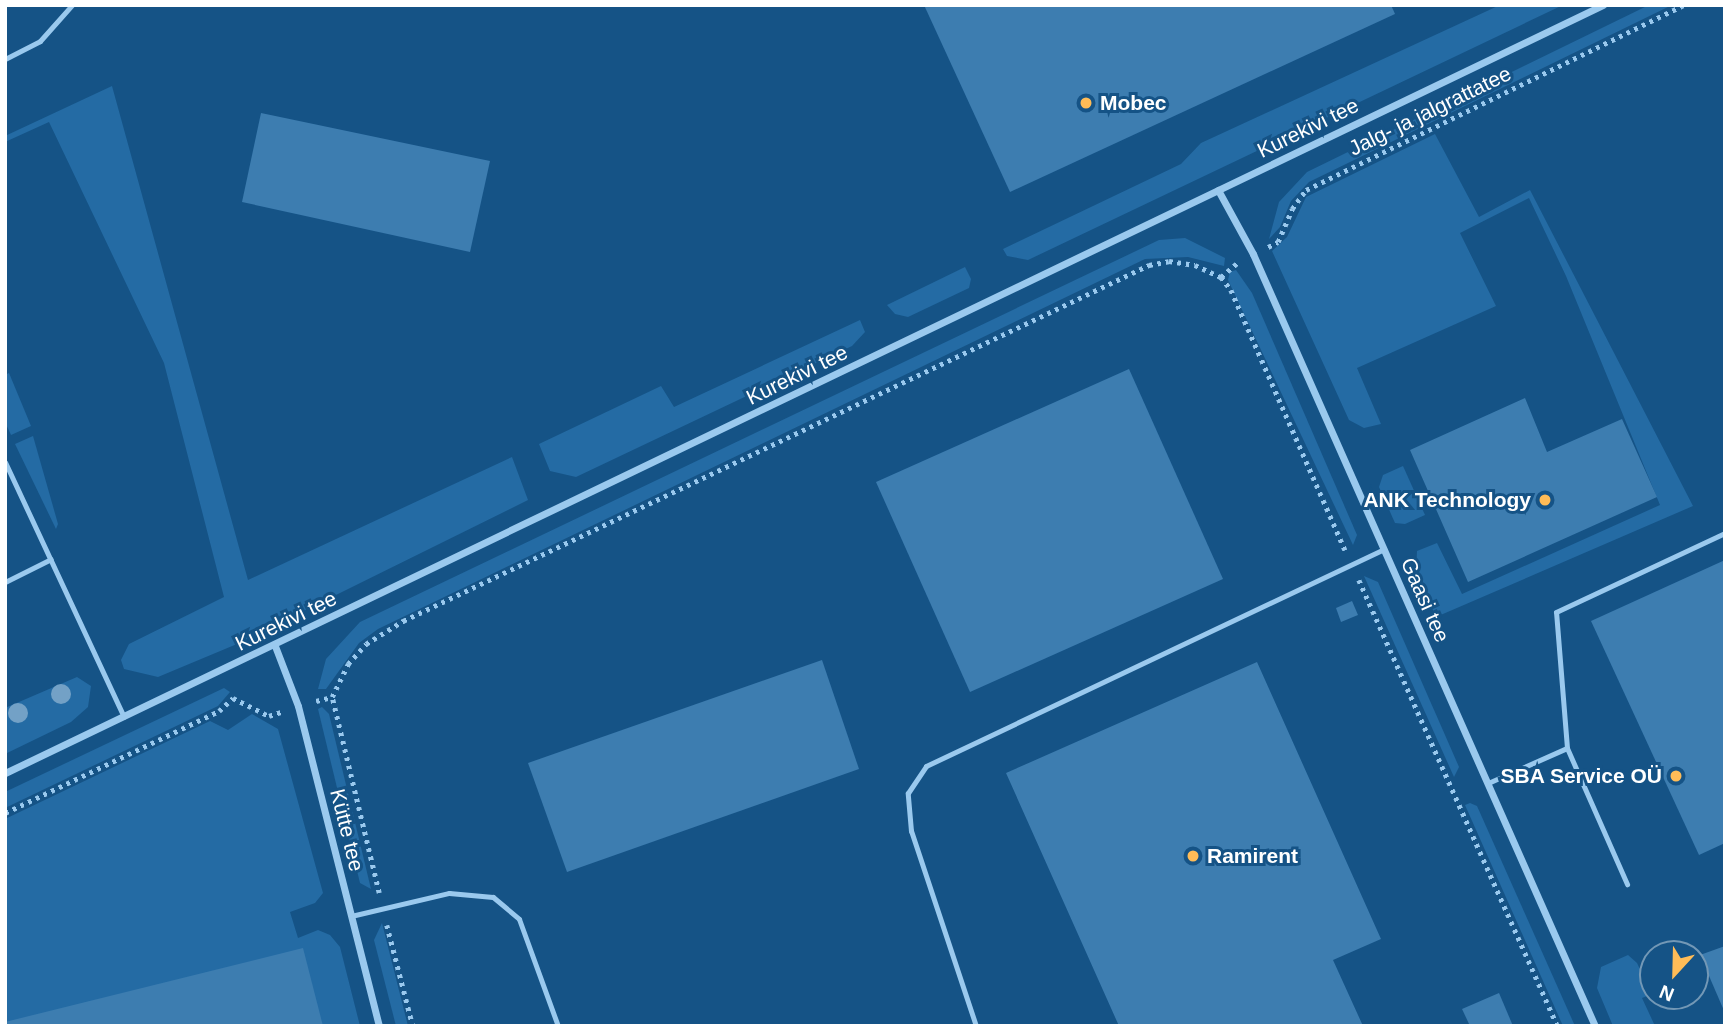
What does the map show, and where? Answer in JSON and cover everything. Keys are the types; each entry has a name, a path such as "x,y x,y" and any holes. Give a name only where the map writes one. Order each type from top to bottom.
{"street":[{"name":"Kurekivi tee","path":"5,773 275,646 1603,5"},
{"name":"Gaasi tee","path":"1218,190 1253,254 1595,1026"},
{"name":"Kütte tee","path":"275,646 298,706 379,1026"}],"lane":[{"path":"5,59 40,41 72,5"},
{"path":"5,462 124,717"},
{"path":"1626,884 1567,748 1556,612 1725,533"},
{"path":"976,1026 911,831 908,793 926,766 1384,549"},
{"path":"5,582 51,559"},
{"path":"1488,783 1567,748"},
{"path":"351,916 449,893 493,897 519,919 558,1026"}],"path":[{"name":"Jalg- ja jalgrattatee","path":"1221,277 1230,265 1278,242 1292,209 1306,190 1683,5"},
{"path":"413,1026 332,697 348,664 366,644 403,621 1149,265 1169,261 1195,265 1221,277 1558,1026"},
{"path":"5,813 219,711 233,698 269,716 332,697"}],"shaded area":[{"path":"1500,5 1563,5 1028,260 1007,256 1003,249 1181,164 1201,143"},
{"path":"1649,5 1672,5 1309,182 1291,201 1280,227 1269,239 1279,202 1307,172"},
{"path":"112,86 248,580 512,457 528,500 237,644 158,677 124,669 121,660 129,644 224,597 164,363 49,122 5,142 5,136"},
{"path":"1435,134 1479,217 1530,190 1693,506 1436,617 1416,572 1417,551 1437,543 1462,594 1660,505 1566,276 1529,198 1460,233 1496,306 1357,368 1381,424 1364,428 1349,420 1272,251 1287,237 1306,197"},
{"path":"1185,238 1225,258 1224,266 1188,257 1145,259 378,629 359,643 326,689 318,689 326,659 360,622 1159,240"},
{"path":"965,267 971,279 969,288 908,317 895,314 887,305"},
{"path":"1236,270 1252,293 1357,535 1353,545 1228,280 1230,272"},
{"path":"860,320 865,332 852,346 576,477 550,471 539,444 661,386 674,407"},
{"path":"9,373 31,426 11,435 5,422 5,375"},
{"path":"33,436 58,524 56,529 15,444"},
{"path":"1403,466 1425,515 1405,524 1395,523 1379,487 1383,475"},
{"path":"1364,576 1378,582 1459,767 1454,777"},
{"path":"77,677 91,686 88,707 71,722 5,754 5,708"},
{"path":"224,688 230,692 218,706 5,808 5,792"},
{"path":"322,707 329,714 371,889 360,883 318,709"},
{"path":"252,714 278,729 323,893 315,903 290,912 298,938 318,930 330,935 340,947 360,1026 5,1026 5,819 210,721 228,730"},
{"path":"1470,803 1477,806 1575,1026 1563,1026 1465,805"},
{"path":"382,923 408,1026 396,1026 374,940"},
{"path":"1628,955 1637,963 1639,1010 1648,1010 1655,1026 1613,1026 1597,988 1601,967"}],"building":[{"name":"Mobec","path":"924,5 1391,5 1395,14 1010,192"},
{"path":"261,113 490,161 470,252 242,202"},
{"path":"1129,369 1223,579 970,692 876,482"},
{"name":"ANK Technology","path":"1525,398 1547,452 1622,419 1657,497 1468,582 1410,450"},
{"path":"1725,560 1725,843 1699,855 1591,621"},
{"path":"1352,601 1358,615 1341,622 1336,608"},
{"path":"822,660 859,769 567,872 528,763"},
{"name":"Ramirent","path":"1257,662 1381,939 1333,960 1363,1026 1119,1026 1006,773"},
{"path":"1725,946 1725,1013 1709,976 1709,952"},
{"path":"303,948 323,1026 5,1026 5,1022"},
{"path":"1499,993 1513,1026 1470,1026 1462,1009"}],"place":[{"name":"Mobec","path":"1086,103"},
{"name":"ANK Technology","path":"1545,500"},
{"name":"SBA Service OÜ","path":"1676,776"},
{"name":"Ramirent","path":"1193,856"}]}
